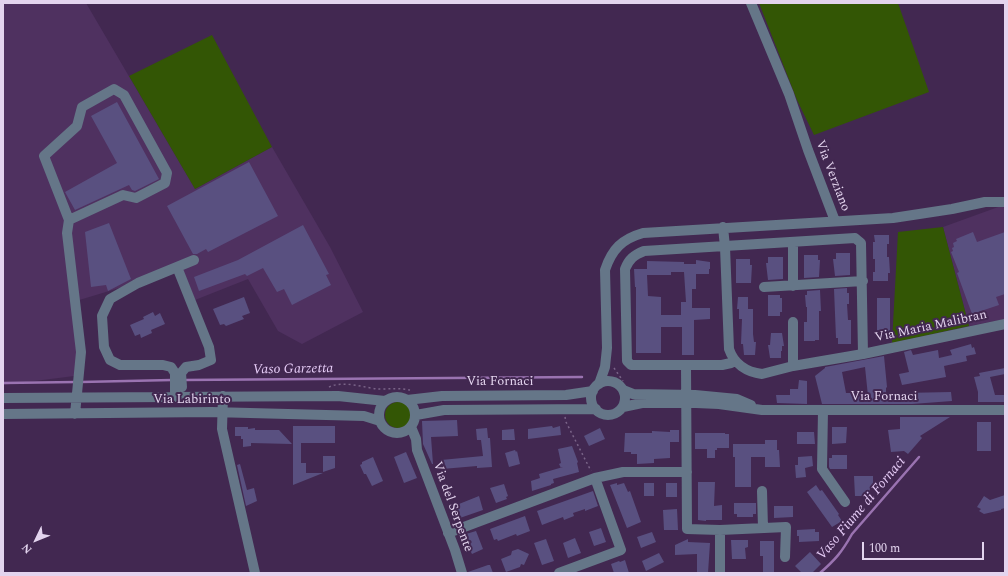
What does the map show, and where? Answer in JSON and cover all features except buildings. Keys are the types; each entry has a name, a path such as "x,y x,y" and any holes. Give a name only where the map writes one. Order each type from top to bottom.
{"street":[{"name":"Via Verziano","path":"751,3 789,94 808,150 835,221 893,218 985,202 1005,202"},
{"path":"69,220 123,195 136,198 165,183 167,173 124,95 114,89 82,107 77,126 44,156 69,220 66,233 81,352 74,414"},
{"path":"596,409 592,402 605,367 605,270 610,257 625,241 643,233 835,221"},
{"path":"723,227 725,247 728,349 735,361 722,365 630,365 627,361 625,270 629,261 636,254 644,250 725,247 793,242 793,286"},
{"name":"Via Maria Malibran","path":"793,242 855,238 861,243 863,354"},
{"name":"Via Labirinto","path":"179,396 178,380 172,368 167,366 120,365 110,360 104,347 102,316 110,299 138,283 194,260"},
{"name":"Via Labirinto","path":"177,267 208,347 211,360 199,365 186,367 182,371 178,380"},
{"path":"764,287 862,281"},
{"path":"606,294 625,293"},
{"path":"793,322 794,366"},
{"name":"Via Maria Malibran","path":"735,361 740,366 748,370 762,374 794,366 863,354 1005,324"},
{"path":"606,348 612,382"},
{"path":"686,365 687,529 720,530 786,527 785,557"},
{"name":"Via Fornaci","path":"385,401 395,397 404,398 407,400 442,396 566,395 596,388 603,382 612,382 618,384 623,390 632,394 686,399 762,410 1005,410"},
{"path":"623,390 625,398 623,407"},
{"path":"223,396 222,429 255,573"},
{"name":"Via Labirinto","path":"3,398 338,396 385,401"},
{"name":"Via Fornaci","path":"416,415 444,410 564,409 596,409 604,414 610,414 616,413 623,407 642,403 686,399"},
{"path":"385,401 380,411 380,421 382,426 395,433 401,433 405,432 411,427 416,415 412,404 407,400"},
{"path":"823,410 822,469 845,502"},
{"name":"Via Labirinto","path":"3,414 223,413 364,416 380,421"},
{"name":"Via del Serpente","path":"411,427 416,439 417,450 462,573"},
{"name":"Via del Serpente","path":"401,433 417,450"},
{"path":"448,533 595,478 624,472 687,472"},
{"path":"558,573 621,550 595,478"},
{"path":"762,491 764,528"},
{"path":"720,530 720,573"}],"path":[{"path":"564,409 566,422 595,478"}],"shaded area":[{"path":"3,3 86,3 195,189 272,147 330,247 363,312 302,344 278,331 248,279 195,300 182,269 76,301 82,375 3,385"},
{"path":"1001,206 1005,208 1005,319 969,326 943,227"}],"green space":[{"path":"759,3 898,3 929,92 814,135 797,100"},
{"path":"212,35 272,147 195,189 129,76"},
{"path":"943,227 969,326 892,343 898,232"},
{"path":"398,402 407,406 411,415 407,424 398,428 389,424 385,415 389,406"}],"waterway":[{"name":"Vaso Garzetta","path":"183,380 582,377"},
{"name":"Vaso Garzetta","path":"81,382 172,380"},
{"name":"Vaso Garzetta","path":"3,383 76,382"},
{"name":"Vaso Fiume di Fornaci","path":"820,573 838,555 852,534 919,457"}]}
